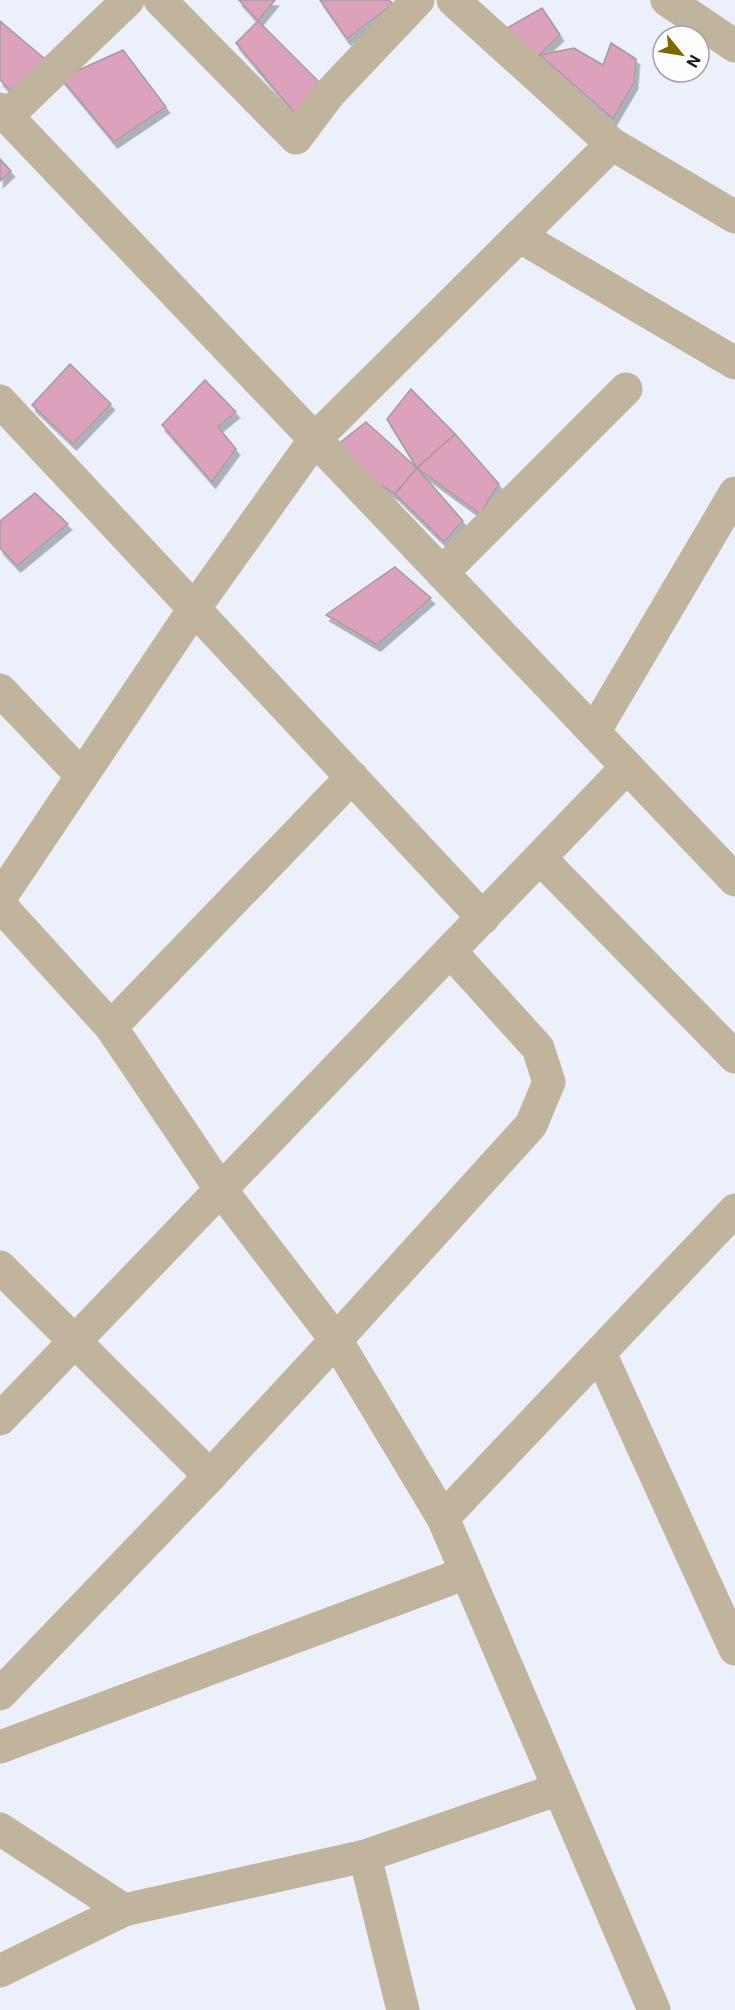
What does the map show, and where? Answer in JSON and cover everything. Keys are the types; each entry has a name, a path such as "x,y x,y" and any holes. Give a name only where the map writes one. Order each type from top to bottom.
{"street":[{"path":"128,0 3,113 627,767 732,871"},
{"path":"160,0 296,138 329,94 418,0"},
{"path":"453,0 612,144 735,217"},
{"path":"667,0 735,46"},
{"path":"0,898 194,609 315,439 612,144"},
{"path":"519,236 735,363"},
{"path":"442,573 626,389"},
{"path":"0,401 483,918"},
{"path":"594,732 735,493"},
{"path":"0,690 82,776"},
{"path":"0,1419 627,767"},
{"path":"111,1027 352,777"},
{"path":"540,858 735,1057"},
{"path":"0,905 111,1027 221,1190 336,1340 443,1518 654,2010"},
{"path":"0,1694 210,1476 531,1125 549,1082 538,1048 450,951"},
{"path":"443,1518 735,1210"},
{"path":"0,1267 210,1476"},
{"path":"600,1353 735,1649"},
{"path":"0,1747 466,1573"},
{"path":"0,1971 124,1910 365,1856 559,1789"},
{"path":"0,1829 124,1910"},
{"path":"365,1856 403,2010"}],"building":[{"path":"239,0 275,0 258,21"},
{"path":"320,0 389,0 393,4 347,39"},
{"path":"542,8 560,35 527,67 493,36"},
{"path":"0,21 45,59 11,91 0,80"},
{"path":"258,21 321,84 298,117 236,43"},
{"path":"611,43 636,59 634,83 613,119 540,55 574,48 603,65"},
{"path":"123,50 166,107 114,142 61,78"},
{"path":"0,159 11,171 0,181"},
{"path":"70,364 111,404 73,444 32,405"},
{"path":"205,380 236,412 218,427 236,449 212,482 162,425"},
{"path":"411,389 455,434 417,468 387,419"},
{"path":"366,422 417,468 395,494 327,453"},
{"path":"455,434 499,484 480,514 417,468"},
{"path":"417,468 463,521 444,542 395,494"},
{"path":"35,493 68,524 17,566 0,548 0,521"},
{"path":"395,567 431,598 377,645 326,615"}]}
